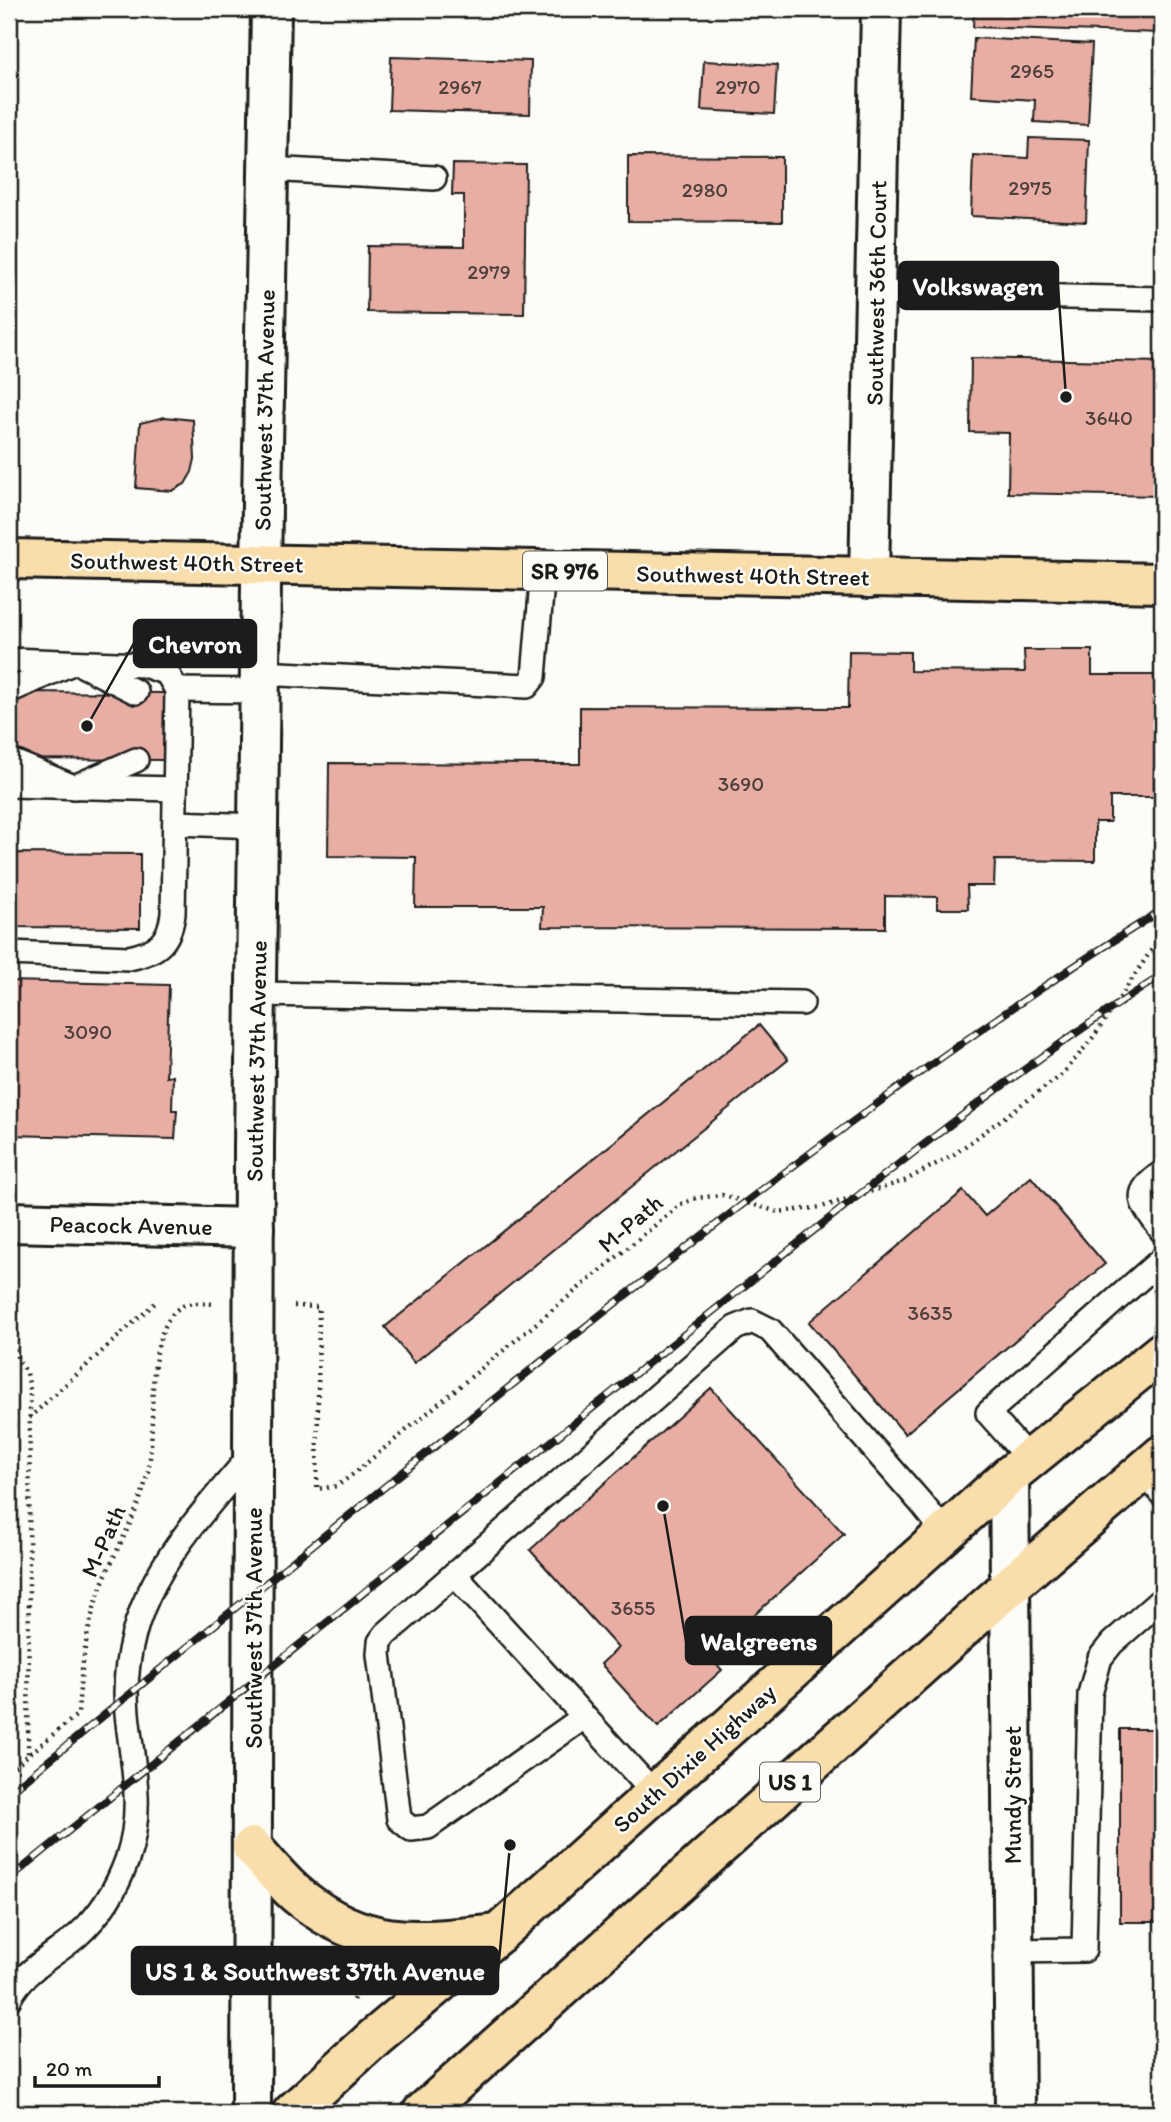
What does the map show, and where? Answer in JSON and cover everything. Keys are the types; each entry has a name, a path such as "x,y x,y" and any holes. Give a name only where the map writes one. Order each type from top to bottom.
{"main road":[{"name":"Southwest 37th Avenue","path":"251,2113 254,1228 261,565 271,9"},
{"name":"Southwest 36th Court","path":"869,578 881,9"},
{"name":"Southwest 40th Street","path":"9,559 1162,583"},
{"name":"Peacock Avenue","path":"9,1222 254,1228"},
{"name":"South Dixie Highway","path":"292,2113 375,2037 498,1934 1019,1468 1162,1352"},
{"name":"Mundy Street","path":"1015,2113 1011,1585 1019,1468"},
{"name":"US 1","path":"422,2113 1011,1585 1156,1473"},
{"path":"252,1847 300,1898 336,1922 382,1938 423,1941 498,1934"}],"lane":[{"path":"268,169 434,178"},
{"path":"876,293 1162,299"},
{"path":"177,691 260,682 527,686 534,677 543,570"},
{"path":"9,660 144,665 167,673 177,691 173,914 170,933 162,944 145,954 129,958 9,953"},
{"path":"52,692 75,662"},
{"path":"75,662 99,693"},
{"path":"9,691 75,662 136,692"},
{"path":"9,760 74,787 136,760"},
{"path":"52,760 74,787"},
{"path":"74,787 99,760"},
{"path":"9,785 175,789"},
{"path":"175,823 259,826"},
{"path":"257,994 802,1003"},
{"path":"1162,1173 1147,1184 1142,1194 1144,1205 1162,1231"},
{"path":"1019,1468 988,1413 1162,1259"},
{"path":"584,1717 428,1827 411,1829 399,1819 379,1654 380,1642 735,1328 752,1321 770,1330 945,1533"},
{"path":"9,1999 17,1983 78,1935 97,1915 122,1870 135,1827 138,1795 127,1712 126,1681 135,1623 169,1555 254,1451"},
{"path":"454,1574 654,1793"},
{"path":"1013,1951 1084,1950 1090,1694 1094,1676 1106,1650 1162,1600"}],"path":[{"name":"M-Path","path":"311,1307 319,1307 317,1489 337,1486 352,1475 681,1204 696,1198 722,1195 778,1212 822,1207 904,1181 953,1155 1063,1074 1095,1035 1162,934"},
{"path":"14,1293 13,1346 27,1373 30,1390 28,1756"},
{"name":"M-Path","path":"9,1771 78,1714 82,1666 93,1611 138,1504 148,1472 152,1443 155,1360 160,1338 173,1313 187,1302"},
{"path":"29,1418 155,1303"},
{"path":"345,2007 355,1998 366,1969"}],"building":[{"path":"974,9 1162,9 1162,33 973,27"},
{"path":"974,38 1092,44 1088,125 1034,122 1035,100 971,96"},
{"path":"391,57 531,61 530,114 389,110"},
{"path":"704,61 777,65 774,114 701,110"},
{"path":"1029,138 1089,140 1086,222 971,216 973,155 1028,158"},
{"path":"628,156 782,157 782,222 628,221"},
{"path":"453,164 526,165 524,314 367,312 368,246 464,247 464,195 452,195"},
{"path":"971,358 1162,362 1162,496 1008,493 1009,433 970,432"},
{"path":"165,417 193,420 195,459 192,472 185,484 172,491 136,488 140,423"},
{"path":"1024,650 1092,650 1092,675 1162,675 1162,769 1154,769 1154,797 1110,797 1110,822 1095,822 1095,861 995,860 994,886 967,886 968,909 937,909 937,897 885,896 885,928 542,927 543,907 415,907 416,857 328,856 329,763 580,764 580,707 848,708 849,651 910,652 910,671 1025,672"},
{"path":"9,692 165,693 164,760 9,759"},
{"path":"9,853 140,854 140,928 9,927"},
{"path":"9,981 169,985 166,1077 173,1076 172,1110 177,1110 175,1139 9,1135"},
{"path":"759,1025 788,1060 414,1363 385,1327"},
{"path":"1031,1177 1105,1264 905,1434 809,1322 963,1191 985,1216"},
{"path":"711,1388 844,1534 709,1656 722,1670 658,1727 601,1664 618,1648 530,1550"},
{"path":"1120,1729 1162,1729 1162,1922 1120,1922"}],"railway":[{"path":"9,1793 447,1437 732,1212 943,1056 1162,910"},
{"path":"9,1879 838,1211 965,1113 1095,1019 1162,975"}],"place":[{"name":"Volkswagen","path":"1066,397"},
{"name":"Chevron","path":"87,726"},
{"name":"Walgreens","path":"663,1506"},
{"name":"US 1 & Southwest 37th Avenue","path":"510,1845"}]}
